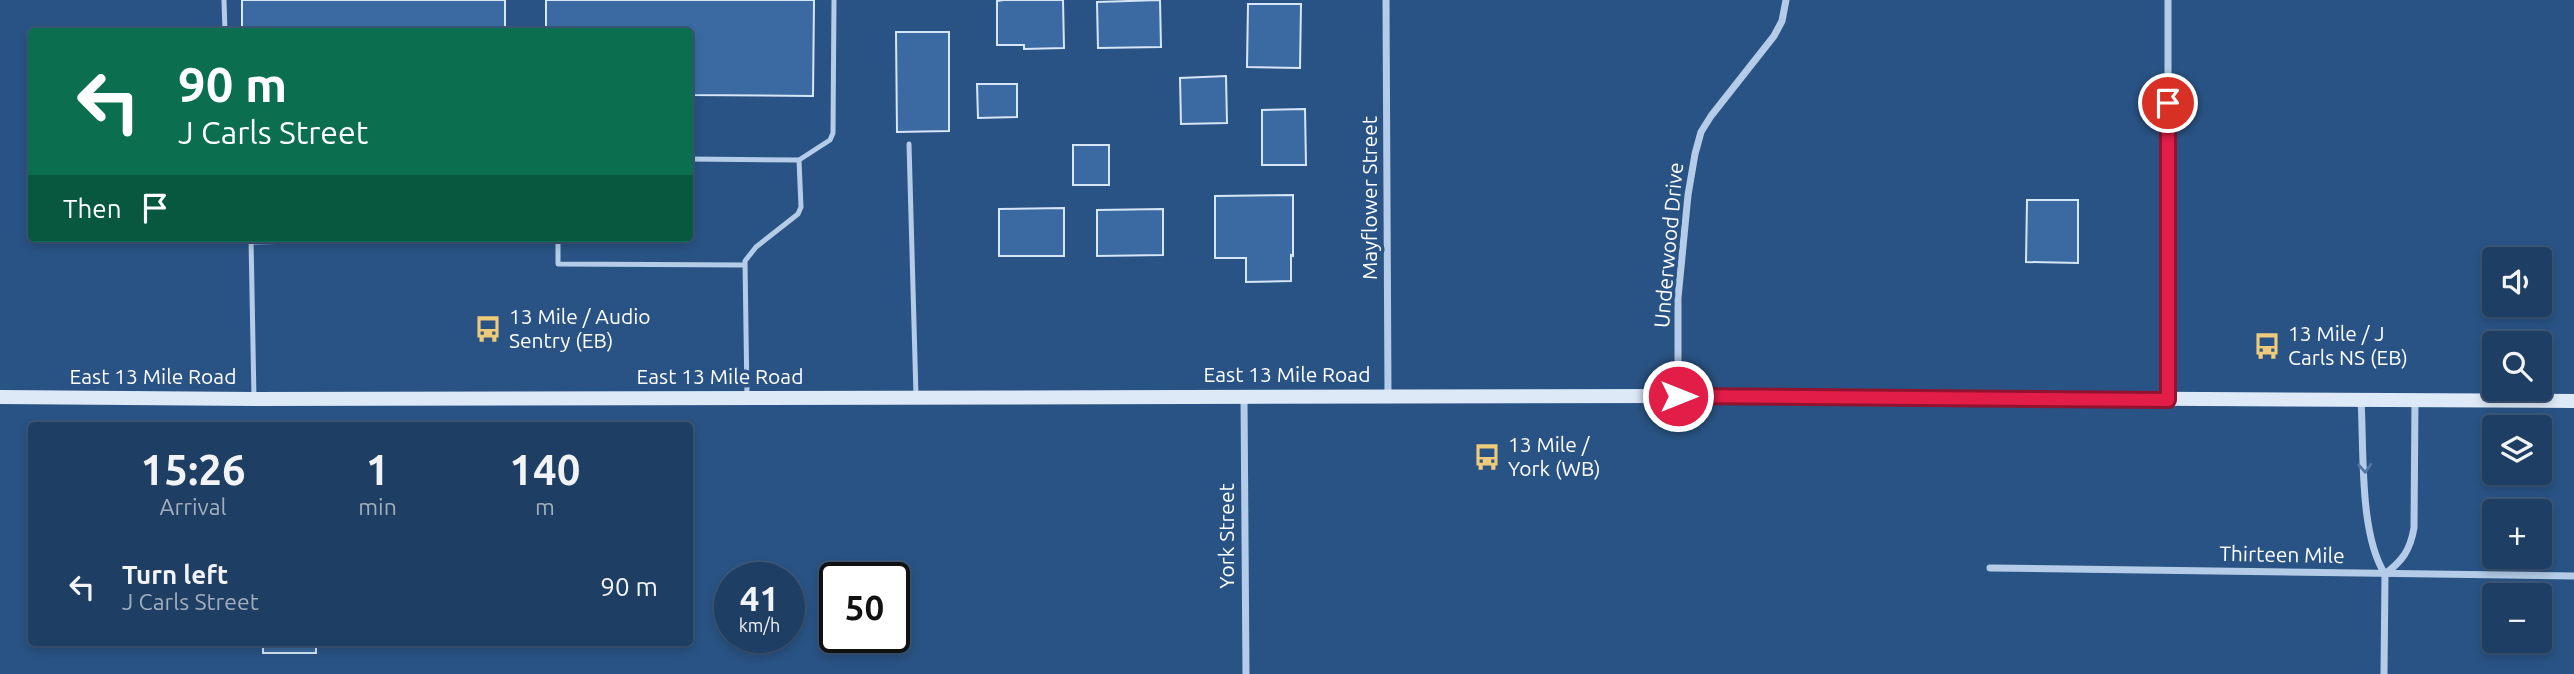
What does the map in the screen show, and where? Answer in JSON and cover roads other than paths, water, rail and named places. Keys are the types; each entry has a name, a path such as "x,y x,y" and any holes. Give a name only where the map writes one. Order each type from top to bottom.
{"main road":[{"name":"East 13 Mile Road","path":"0,397 1678,396 2574,401"}],"street":[{"name":"Mayflower Street","path":"1386,0 1388,396"},
{"name":"Underwood Drive","path":"1678,396 1678,298 1688,195 1695,154 1701,132 1711,116 1774,36 1782,21 1786,0"},
{"path":"2168,0 2168,400"},
{"name":"York Street","path":"1244,397 1246,674"},
{"path":"2361,400 2367,516 2375,559 2385,574 2384,674"},
{"path":"2385,574 2403,560 2411,544 2414,528 2416,400"},
{"name":"Thirteen Mile","path":"1990,568 2574,576"}],"lane":[{"path":"224,0 225,28"},
{"path":"693,159 799,160 830,140 833,133 834,0"},
{"path":"909,144 916,398"},
{"path":"747,398 744,265 755,247 798,214 801,207 799,160"},
{"path":"251,242 254,398"},
{"path":"558,242 558,264 744,265"}],"place":[{"name":"13 Mile / Audio Sentry (EB)","path":"488,329"},
{"name":"13 Mile / J Carls NS (EB)","path":"2267,346"},
{"name":"13 Mile / York (WB)","path":"1487,457"}]}
